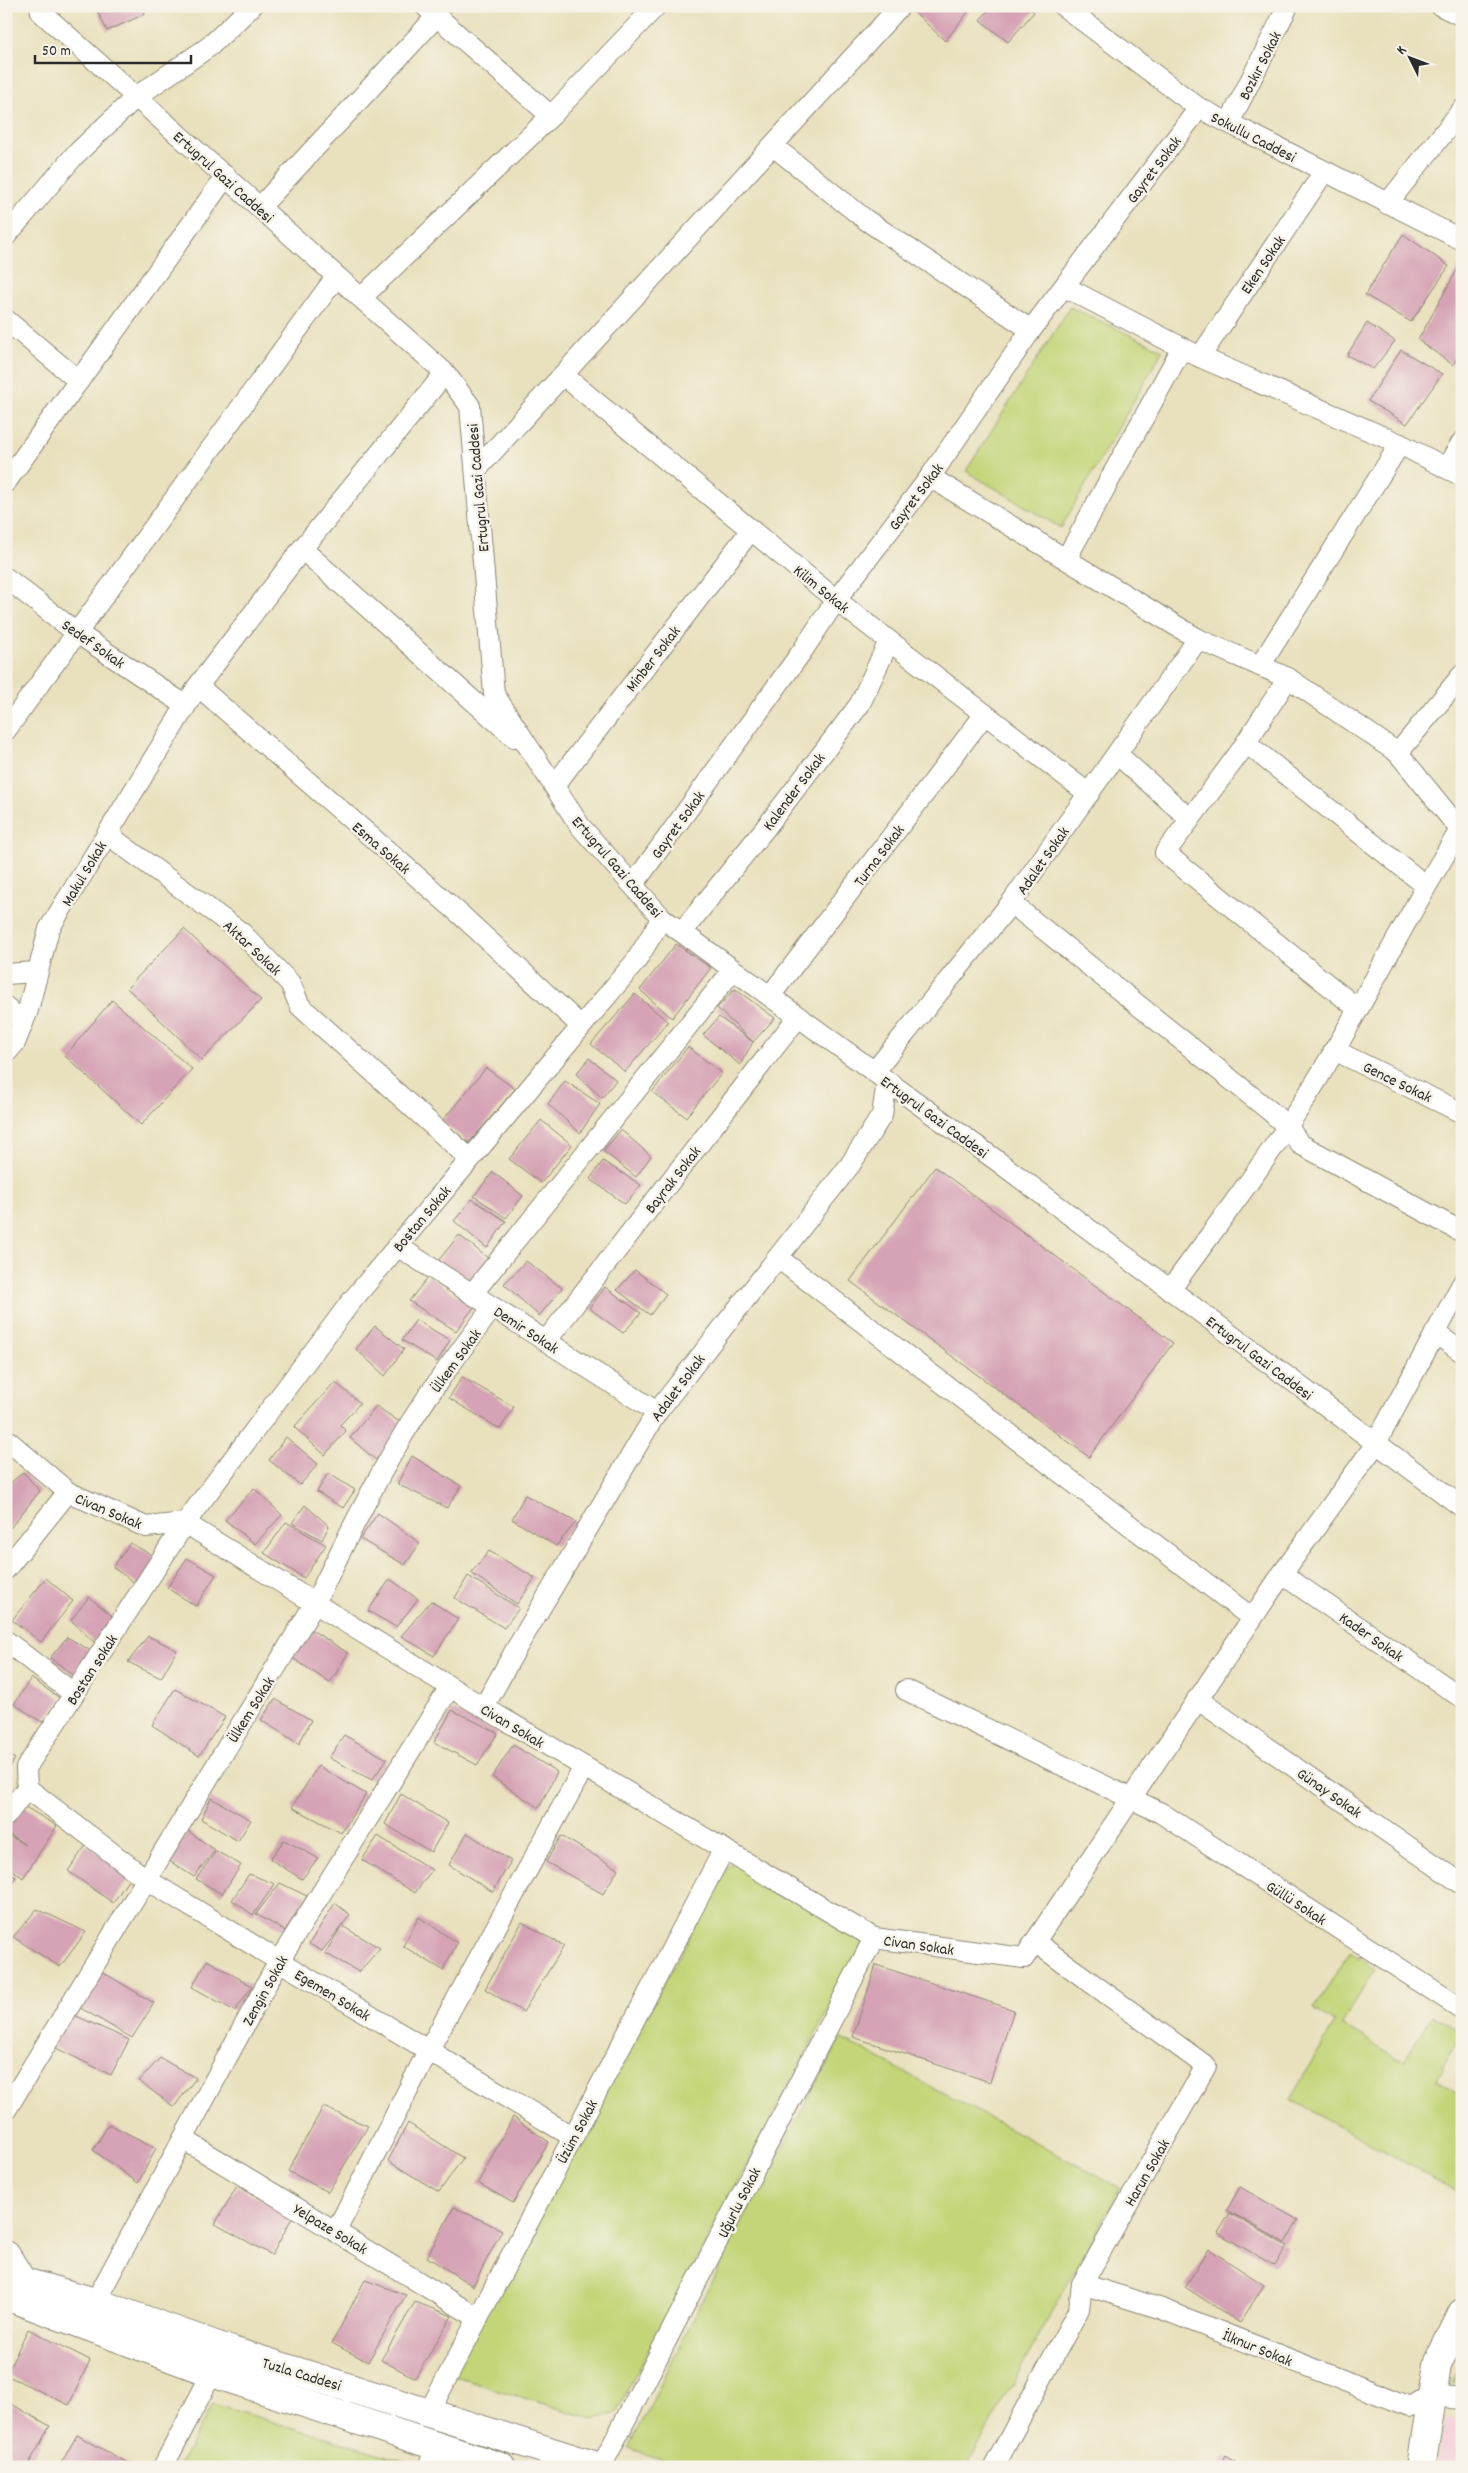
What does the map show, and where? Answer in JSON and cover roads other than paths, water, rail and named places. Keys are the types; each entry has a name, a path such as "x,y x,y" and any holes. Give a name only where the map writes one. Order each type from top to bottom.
{"main road":[{"path":"6,2255 11,2292"},
{"name":"Tuzla Caddesi","path":"11,2292 95,2302 232,2351 600,2467"},
{"name":"Tuzla Caddesi","path":"11,2292 212,2373 433,2456 502,2467"},
{"path":"1421,2467 1437,2365 1462,2313"}],"street":[{"name":"Ertugrul Gazi Caddesi","path":"40,6 41,12 445,374 470,406 494,694 580,826 662,918 881,1077 1170,1290 1375,1445 1462,1507"},
{"path":"6,236 74,156 136,97 210,46 252,6"},
{"path":"361,298 551,116 656,6"},
{"path":"476,470 900,6"},
{"name":"Sokullu Caddesi","path":"1062,6 1199,108 1462,240"},
{"name":"Bozkır Sokak","path":"1229,123 1288,6"},
{"path":"1442,6 1462,16"},
{"path":"260,207 431,11 551,116"},
{"name":"Gayret Sokak","path":"633,885 804,650 836,600 930,477 1031,330 1199,108"},
{"path":"1387,204 1462,110"},
{"path":"772,146 866,220 1031,330"},
{"name":"Eken Sokak","path":"1200,357 1324,172"},
{"path":"6,482 226,176"},
{"path":"6,730 336,277"},
{"path":"1065,287 1200,357 1400,444 1454,472 1462,442"},
{"path":"6,320 79,381"},
{"path":"1066,559 1182,348"},
{"path":"185,705 302,549 445,374"},
{"name":"Kilim Sokak","path":"563,375 836,600 1089,794"},
{"path":"1260,666 1400,444"},
{"path":"930,477 1198,640 1288,678 1398,753 1461,831 1425,885 1400,936 1288,1127 1170,1290"},
{"name":"Minber Sokak","path":"554,786 751,530"},
{"path":"302,549 533,753"},
{"name":"Sedef Sokak","path":"6,578 77,633 185,705"},
{"name":"Adalet Sokak","path":"484,1707 516,1648 657,1412 850,1165 882,1114 881,1077 1011,903 1198,640"},
{"name":"Kalender Sokak","path":"682,932 767,826 860,704 889,641"},
{"path":"1398,753 1462,675"},
{"path":"1288,678 1246,743 1165,853 1358,1009"},
{"name":"Esma Sokak","path":"198,686 460,915 581,1026"},
{"name":"Makul Sokak","path":"6,1053 15,1043 23,1023 49,929 185,705"},
{"name":"Turna Sokak","path":"770,996 985,714"},
{"path":"1246,743 1425,885"},
{"path":"1117,754 1190,819"},
{"name":"Aktar Sokak","path":"107,834 242,933 275,964 290,983 300,1006 470,1159"},
{"path":"1011,903 1288,1127 1300,1144 1462,1232"},
{"name":"Bostan Sokak","path":"185,1523 350,1303 636,961 662,918"},
{"path":"472,1294 734,970"},
{"path":"6,974 36,972"},
{"path":"6,1007 23,1023"},
{"name":"Bayrak Sokak","path":"546,1341 798,1017"},
{"name":"Gence Sokak","path":"1334,1050 1462,1113"},
{"name":"Demir Sokak","path":"397,1246 657,1412"},
{"path":"778,1258 1252,1618"},
{"path":"1035,1942 1282,1574 1375,1445 1462,1284"},
{"name":"Ülkem Sokak","path":"6,2110 315,1603 346,1539 403,1436 444,1373 493,1307"},
{"path":"1435,1334 1462,1352"},
{"name":"Civan Sokak","path":"6,1439 68,1492 146,1527 185,1523 450,1687 874,1938 1024,1958 1035,1942"},
{"path":"6,1569 68,1492"},
{"name":"Bostan sokak","path":"27,1788 26,1768 185,1523"},
{"name":"Kader Sokak","path":"1282,1574 1462,1698"},
{"path":"6,1641 74,1694"},
{"name":"Zengin Sokak","path":"95,2302 279,1961 450,1687"},
{"name":"Güllü Sokak","path":"906,1690 1161,1813 1462,2009"},
{"name":"Günay Sokak","path":"1198,1699 1462,1884"},
{"path":"336,2231 428,2051 584,1766"},
{"path":"6,1816 27,1788"},
{"name":"Egemen Sokak","path":"27,1788 146,1879 573,2137"},
{"name":"Üzüm Sokak","path":"429,2412 724,1849"},
{"name":"Uğurlu Sokak","path":"600,2467 874,1938"},
{"name":"Harun Sokak","path":"994,2467 1079,2309 1082,2284 1206,2066 1035,1942"},
{"name":"Yelpaze Sokak","path":"183,2139 478,2318"},
{"name":"İlknur Sokak","path":"1082,2284 1162,2309 1411,2407 1431,2395"},
{"path":"163,2467 212,2373"},
{"path":"1431,2395 1462,2398"}]}
